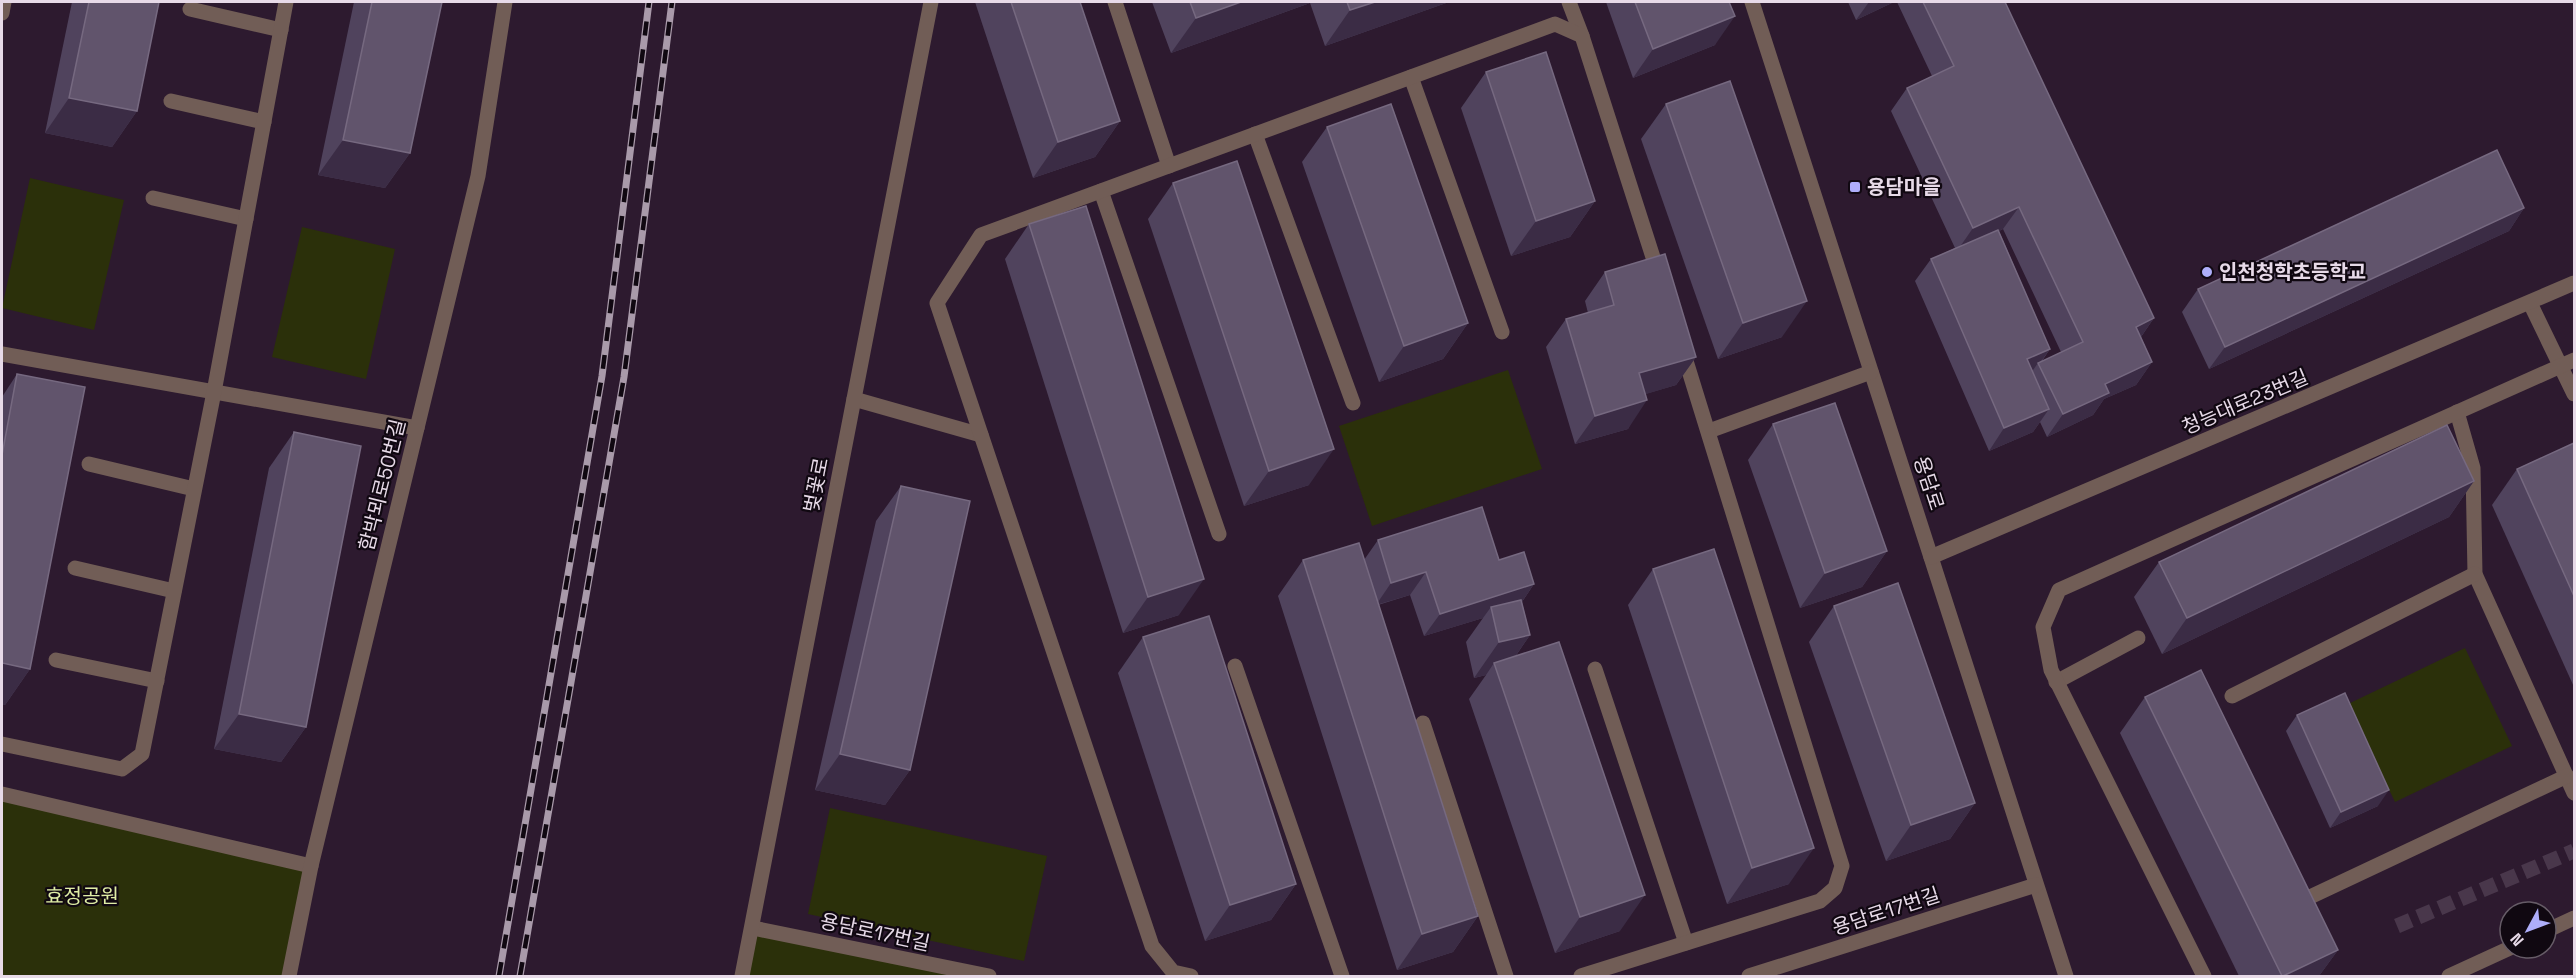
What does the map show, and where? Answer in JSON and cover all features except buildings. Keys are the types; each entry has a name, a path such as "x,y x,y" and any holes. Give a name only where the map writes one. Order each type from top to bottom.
{"street":[{"path":"2,13 4,2"},
{"path":"2,744 122,769 142,754 214,392 286,2"},
{"name":"함박뫼로50번길","path":"288,976 311,866 478,176 505,2"},
{"name":"벚꽃로","path":"742,976 931,2"},
{"path":"1115,2 1169,166"},
{"path":"1569,2 1665,296"},
{"name":"용담로","path":"1752,2 2066,976"},
{"path":"190,9 281,30"},
{"path":"1191,976 1173,972 1152,946 937,303 981,235 1555,24 1581,36"},
{"path":"1411,77 1502,332"},
{"path":"171,102 264,122"},
{"path":"1255,134 1353,403"},
{"path":"1101,191 1219,534"},
{"path":"153,198 246,219"},
{"name":"청능대로23번길","path":"1930,557 2574,283"},
{"path":"2530,303 2567,363 2574,394"},
{"path":"1581,976 1820,901 1835,888 1842,866 1676,329"},
{"path":"2,354 417,428"},
{"path":"2204,976 2051,670 2043,627 2059,590 2567,363"},
{"path":"1709,431 1871,372"},
{"path":"854,399 981,435"},
{"path":"2457,412 2473,468 2475,574 2574,793"},
{"path":"89,464 194,489"},
{"path":"75,568 174,591"},
{"path":"2232,696 2475,574"},
{"path":"2056,682 2138,638"},
{"path":"56,660 157,681"},
{"path":"1235,666 1342,976"},
{"path":"1595,669 1686,944"},
{"path":"1423,723 1506,976"},
{"path":"2312,896 2567,776"},
{"path":"2,794 311,866"},
{"name":"용담로17번길","path":"1749,976 2036,885"},
{"path":"2558,926 2574,918"},
{"name":"용담로17번길","path":"753,928 989,976"},
{"path":"2449,976 2498,954"}],"green space":[{"path":"30,178 124,200 94,330 2,308"},
{"path":"302,227 395,249 366,379 272,357"},
{"path":"1508,370 1542,469 1372,526 1339,426"},
{"path":"2465,648 2512,746 2395,802 2348,704"},
{"name":"효정공원","path":"2,794 311,866 289,976 2,976"},
{"path":"830,808 1047,856 1024,961 808,914"},
{"path":"753,928 989,976 742,976"}],"tunnel":[{"path":"2397,926 2574,851"}],"railway":[{"path":"499,976 602,376 649,2"},
{"path":"520,976 624,377 672,2"}],"place":[{"name":"용담마을","path":"1855,187"},
{"name":"인천청학초등학교","path":"2207,272"}]}
